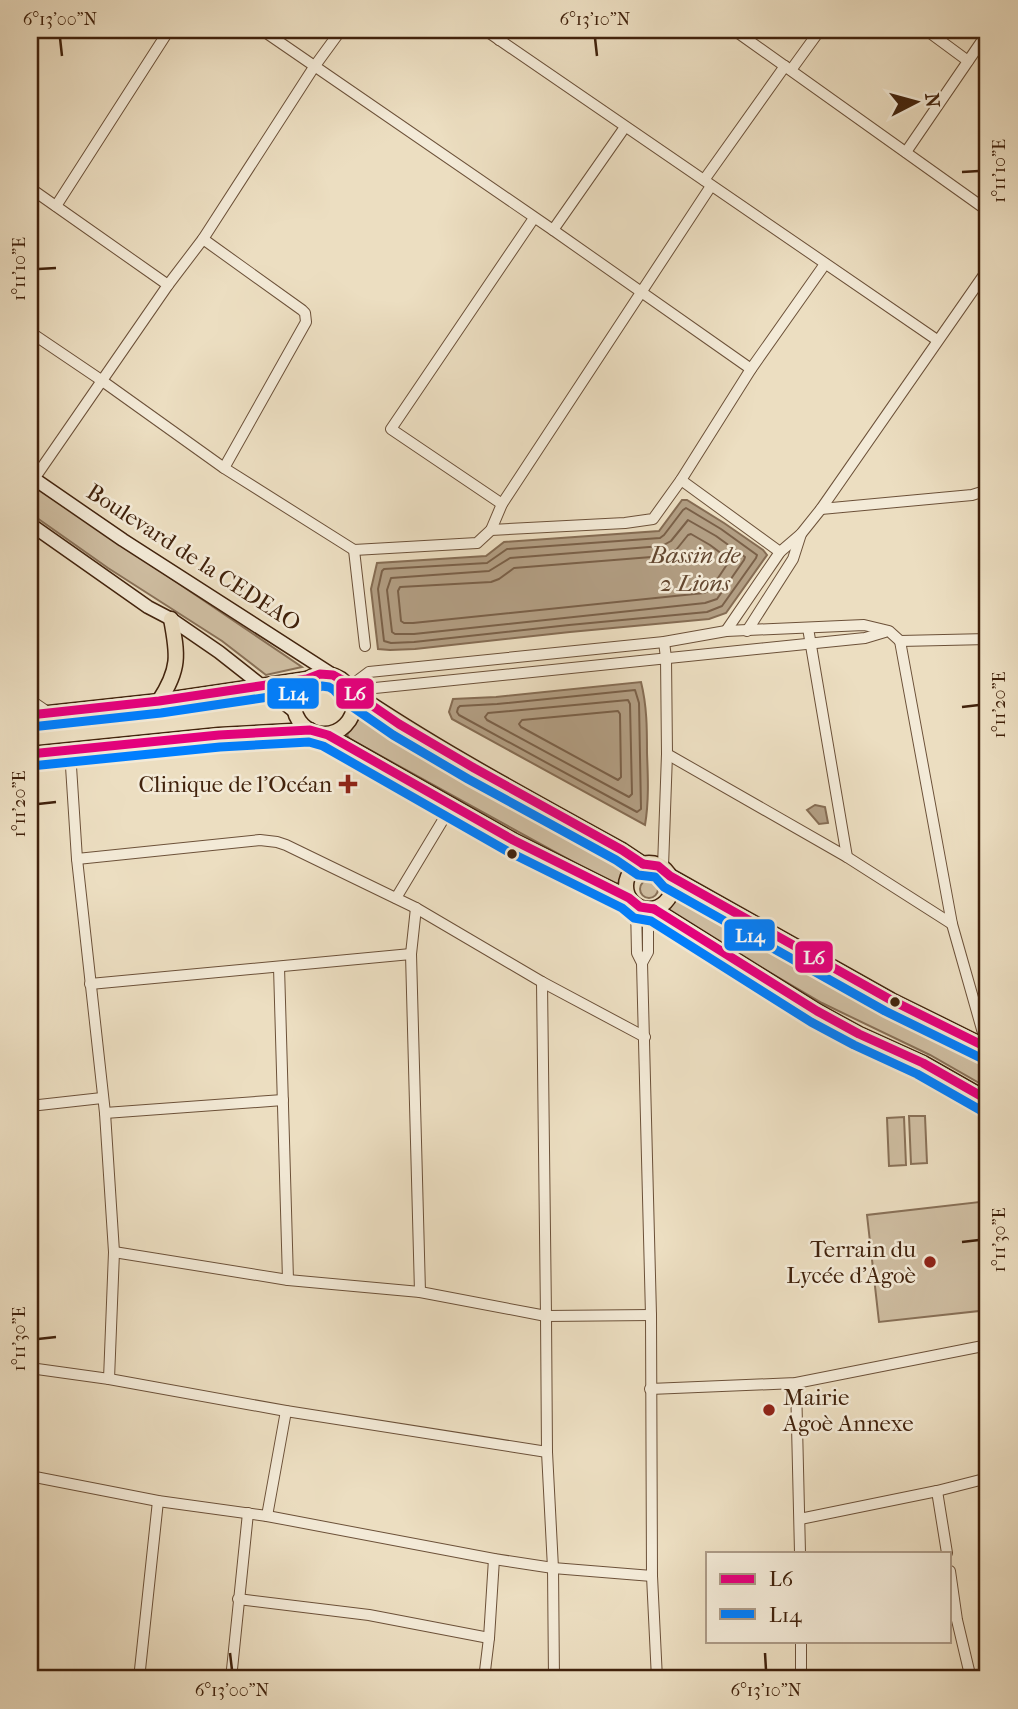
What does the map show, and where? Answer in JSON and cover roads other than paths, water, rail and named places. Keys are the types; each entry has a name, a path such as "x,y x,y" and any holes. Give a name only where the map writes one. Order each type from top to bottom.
{"main road":[{"name":"Boulevard de la CEDEAO","path":"32,477 123,540 332,675"},
{"path":"30,524 148,607 171,619 219,652 294,712 302,726 328,735 513,840 642,906 817,1011 859,1034 923,1063 988,1100"},
{"path":"159,701 170,684 176,662 177,650 171,619"},
{"path":"30,715 159,701 307,679 320,674 332,675 420,736 643,863 654,863 891,1000 988,1047"},
{"path":"294,712 294,699 298,688 307,679"},
{"path":"328,735 341,731 351,720 354,706 350,688"},
{"path":"30,754 219,735 310,730"},
{"path":"642,906 626,888 628,877 643,863"},
{"path":"642,906 663,905 670,897 673,886 667,872"}],"street":[{"path":"56,205 169,30"},
{"path":"262,30 751,369"},
{"path":"32,477 203,239 314,66 341,30"},
{"path":"485,30 937,340"},
{"path":"499,40 506,30"},
{"path":"734,30 988,211"},
{"path":"30,332 224,468 354,550 477,543 491,530 502,503 642,292 707,183 788,68 820,30"},
{"path":"926,30 968,61"},
{"path":"906,152 988,33"},
{"path":"553,230 625,127"},
{"path":"30,187 168,285"},
{"path":"502,503 391,429 534,218"},
{"path":"203,239 302,310 307,318 224,468"},
{"path":"491,530 653,519 681,480 751,369 825,264"},
{"path":"726,631 780,552 801,534 821,509 988,268"},
{"path":"681,480 780,552"},
{"path":"821,509 972,495 988,491"},
{"path":"747,631 793,559 801,534"},
{"path":"354,550 365,646"},
{"path":"350,688 369,672 664,642 726,631 864,625 889,631 900,641 952,924 988,1047"},
{"path":"808,628 847,857"},
{"path":"350,688 374,688 865,638 889,631"},
{"path":"900,641 988,639"},
{"path":"664,642 667,872"},
{"path":"30,700 49,713"},
{"path":"70,751 77,859 105,1113 114,1252 108,1379"},
{"path":"667,754 847,857 952,924"},
{"path":"396,898 452,805"},
{"path":"77,859 260,841 277,842 416,908 542,982 645,1037"},
{"path":"642,906 637,953 642,963 645,1037 651,1315 652,1576 657,1679"},
{"path":"416,908 411,954 421,1292"},
{"path":"90,984 411,954"},
{"path":"279,967 288,1280"},
{"path":"542,982 547,1452 553,1568 554,1679"},
{"path":"30,1106 103,1098"},
{"path":"105,1113 283,1100"},
{"path":"114,1252 288,1280 421,1292 546,1316 651,1315"},
{"path":"650,1389 796,1383 988,1345"},
{"path":"30,1368 547,1452"},
{"path":"796,1383 800,1552"},
{"path":"267,1516 286,1411"},
{"path":"30,1476 158,1501 267,1516 494,1559 553,1568 652,1576"},
{"path":"800,1519 988,1478"},
{"path":"937,1491 947,1552"},
{"path":"139,1679 158,1501"},
{"path":"230,1679 248,1513"},
{"path":"484,1679 494,1559"},
{"path":"951,1578 957,1620 971,1679"},
{"path":"238,1599 369,1615 489,1638"},
{"path":"800,1642 801,1679"}],"water":[{"name":"Bassin de 2 Lions","path":"682,500 687,500 724,523 767,555 726,613 709,619 415,649 378,649 371,589 377,563 486,556 504,542 659,531"},
{"path":"641,682 647,726 648,789 645,825 452,719 449,712 453,699"},
{"path":"815,805 825,807 828,823 819,824 807,810"}],"place":[{"name":"Clinique de l'Océan","path":"348,784"},
{"name":"Terrain du Lycée d'Agoè","path":"930,1262"},
{"name":"Mairie Agoè Annexe","path":"769,1410"}]}
